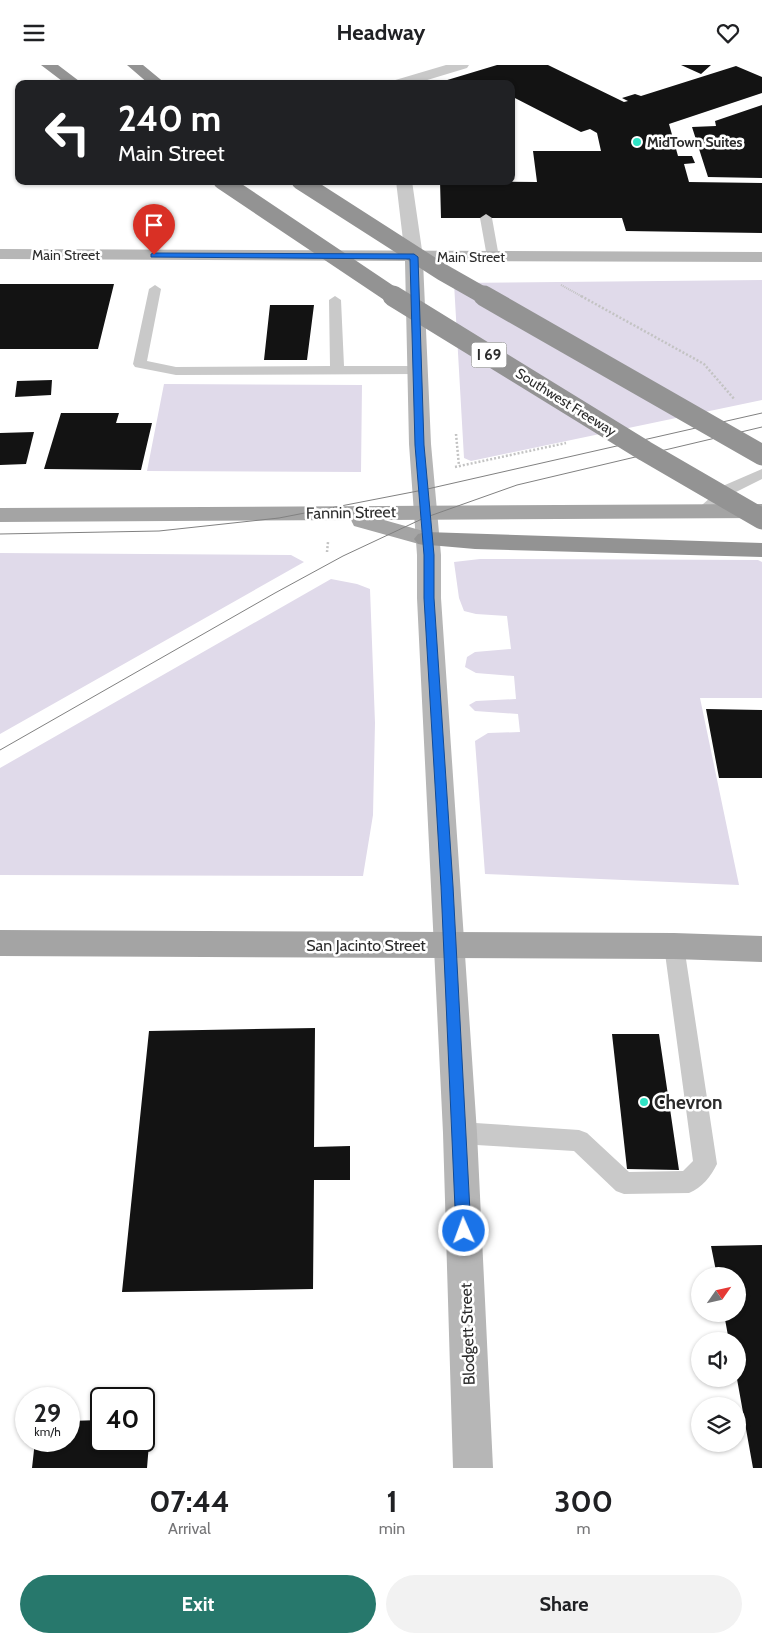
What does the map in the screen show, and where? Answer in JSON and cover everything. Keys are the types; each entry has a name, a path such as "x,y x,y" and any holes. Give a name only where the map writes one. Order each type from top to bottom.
{"highway":[{"path":"48,65 70,80"},
{"path":"134,65 154,80"},
{"name":"Southwest Freeway","path":"228,185 388,293 645,451 762,519"},
{"path":"306,185 442,272 762,455"},
{"path":"426,539 762,550"}],"main road":[{"name":"Main Street","path":"0,254 762,257"},
{"name":"Blodgett Street","path":"414,257 424,511 429,555 429,598 460,1133 472,1468"},
{"name":"Fannin Street","path":"0,515 424,511 762,511"},
{"path":"331,513 426,539"},
{"name":"San Jacinto Street","path":"0,943 674,946 762,949"}],"street":[{"path":"411,80 462,65"},
{"name":"Blodgett Street","path":"405,185 414,257"}],"lane":[{"path":"486,218 493,257"},
{"path":"155,289 140,364 176,371 417,370"},
{"path":"335,300 337,370"},
{"path":"703,511 717,496 738,482 762,474"},
{"path":"460,1133 579,1141 624,1183 689,1181 705,1163 674,946"}],"path":[{"path":"557,283 704,363 738,403"},
{"path":"327,552 328,541"}],"shaded area":[{"path":"762,280 762,400 471,461 464,458 454,283"},
{"path":"164,384 362,385 361,472 147,471"},
{"path":"0,553 291,555 304,562 0,734"},
{"path":"480,559 758,560 762,562 762,698 700,698 739,885 485,874 475,741 488,733 520,732 518,714 475,711 469,705 476,701 516,699 514,676 476,673 465,667 467,657 475,652 511,649 507,616 476,614 464,611 459,598 454,562"},
{"path":"331,579 357,584 370,589 375,723 373,815 363,876 0,875 0,768"}],"building":[{"name":"MidTown Suites","path":"497,65 548,65 624,102 628,101 622,98 635,94 641,96 736,66 762,77 762,93 669,124 678,156 692,156 695,163 684,164 689,182 762,183 762,233 626,231 622,218 441,218 440,185 515,185 515,182 537,182 533,151 601,151 597,133 590,129 581,132 515,98 515,80 447,80"},
{"path":"681,65 711,65 701,74"},
{"path":"762,105 762,178 708,177 692,127 716,126 715,121"},
{"path":"0,284 114,284 98,349 0,349"},
{"path":"270,305 314,305 307,360 264,360"},
{"path":"52,380 51,395 15,397 17,381"},
{"path":"61,413 119,413 116,423 152,423 141,470 44,469"},
{"path":"34,432 26,464 0,465 0,433"},
{"path":"706,709 762,710 762,778 719,778"},
{"path":"315,1028 314,1147 350,1146 350,1180 314,1180 313,1289 122,1292 149,1031"},
{"name":"Chevron","path":"612,1034 659,1034 679,1170 627,1169"},
{"path":"762,1245 762,1468 753,1468 746,1429 746,1397 740,1397 738,1387 746,1387 746,1332 727,1332 726,1323 746,1323 746,1267 715,1267 711,1246"},
{"path":"90,1420 90,1452 148,1452 147,1468 32,1468 34,1452 80,1452 80,1421"}],"tram line":[{"path":"0,534 159,531 279,518 423,490 762,413"},
{"path":"0,750 275,593 343,556 424,518 517,485 762,427"}],"place":[{"name":"MidTown Suites","path":"637,142"},
{"name":"Chevron","path":"644,1102"}],"route":[{"path":"154,255 414,257 420,445 426,539 429,555 429,598 447,886 464,1231"}]}
